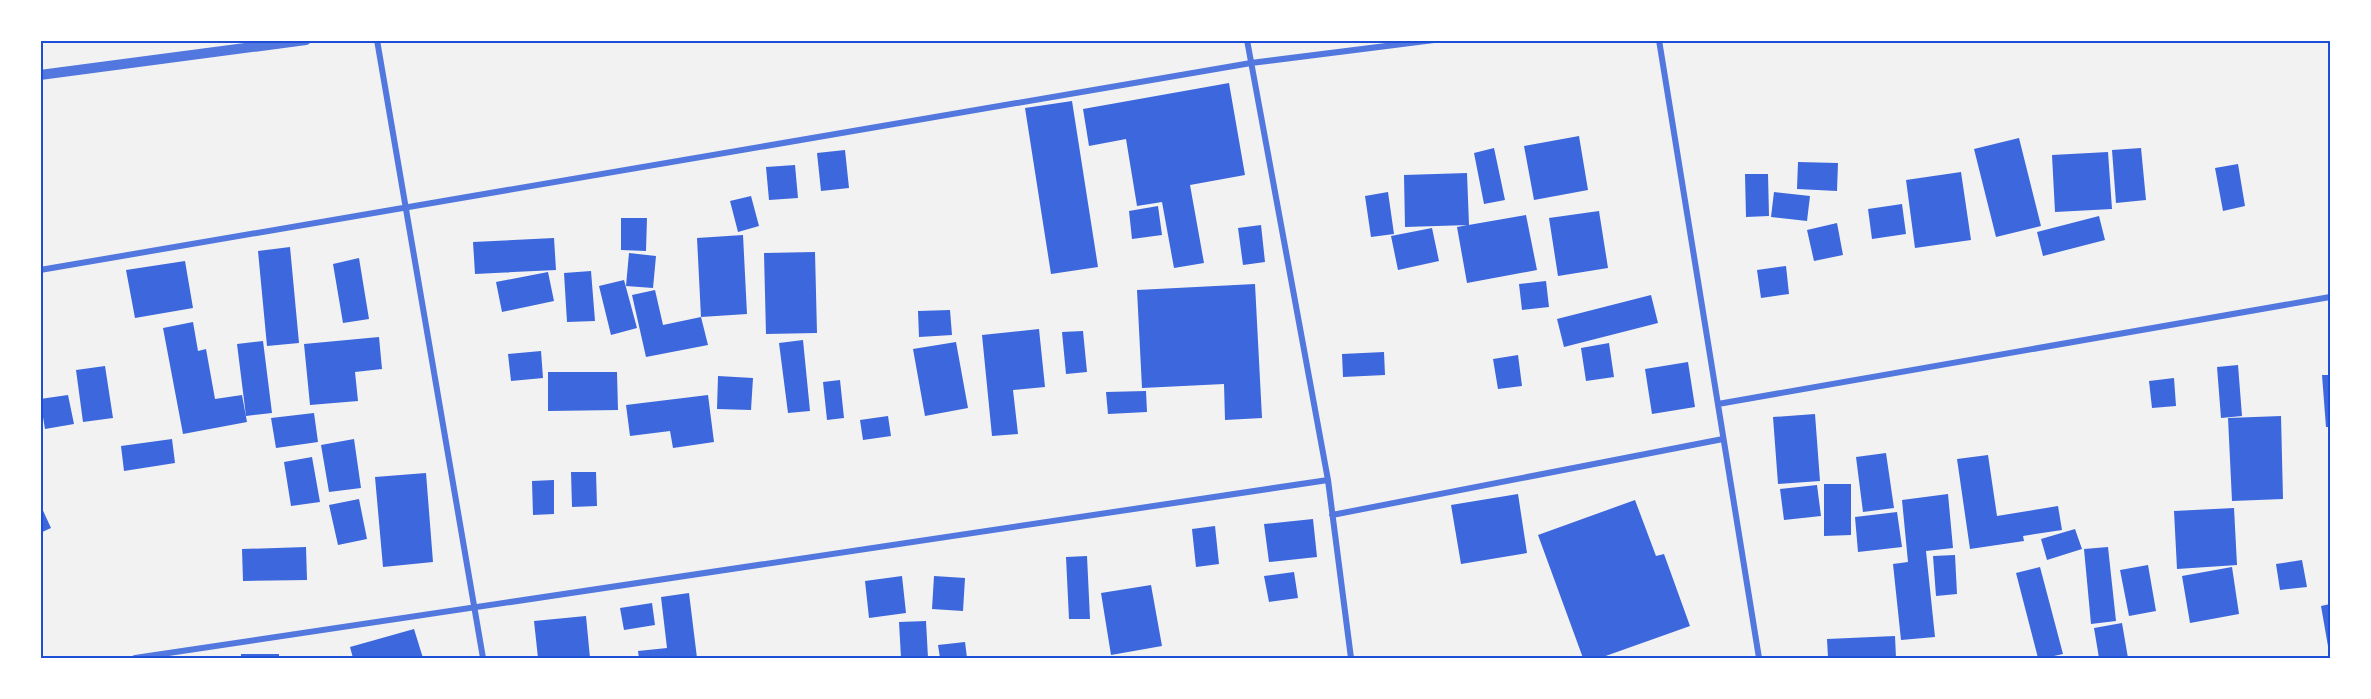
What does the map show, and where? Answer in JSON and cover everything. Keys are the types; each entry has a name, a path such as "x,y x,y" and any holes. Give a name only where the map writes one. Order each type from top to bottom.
{"street":[{"path":"40,75 306,40"},
{"path":"377,40 483,658"},
{"path":"1247,40 1328,480 1351,658"},
{"path":"40,270 1251,63 1434,40"},
{"path":"1659,40 1759,658"},
{"path":"1718,404 2331,297"},
{"path":"1332,515 1724,439"},
{"path":"135,658 1328,480"}],"building":[{"path":"1229,83 1245,175 1190,185 1204,263 1174,268 1162,202 1137,206 1126,139 1089,146 1083,109"},
{"path":"1072,101 1098,267 1051,274 1025,108"},
{"path":"1579,136 1588,190 1534,200 1524,146"},
{"path":"2019,138 2041,226 1996,237 1974,149"},
{"path":"1494,148 1505,200 1484,204 1474,153"},
{"path":"2141,148 2146,200 2116,203 2112,150"},
{"path":"845,150 849,188 821,191 817,153"},
{"path":"2108,152 2112,209 2055,212 2052,155"},
{"path":"1798,162 1838,163 1837,191 1797,189"},
{"path":"2238,164 2245,206 2223,211 2215,168"},
{"path":"795,165 798,198 769,200 766,167"},
{"path":"1961,172 1971,240 1915,248 1906,180"},
{"path":"1467,173 1469,225 1405,227 1404,175"},
{"path":"1745,174 1768,174 1769,216 1746,217"},
{"path":"1388,192 1394,234 1371,237 1365,196"},
{"path":"1774,192 1810,196 1807,221 1771,217"},
{"path":"751,196 759,226 738,232 730,201"},
{"path":"1902,204 1906,234 1872,239 1868,209"},
{"path":"1158,206 1162,235 1132,239 1129,211"},
{"path":"1599,211 1608,268 1558,276 1549,218"},
{"path":"1526,215 1537,270 1467,283 1457,227"},
{"path":"2099,216 2105,240 2043,256 2037,232"},
{"path":"621,218 647,218 646,251 621,250"},
{"path":"1837,223 1843,255 1814,261 1807,230"},
{"path":"1261,225 1265,262 1243,265 1238,228"},
{"path":"1432,228 1439,261 1398,270 1391,236"},
{"path":"743,235 747,314 701,317 697,238"},
{"path":"554,238 556,270 475,274 473,242"},
{"path":"290,247 299,343 267,346 258,251"},
{"path":"815,252 817,333 766,334 764,253"},
{"path":"629,253 656,256 653,288 626,286"},
{"path":"359,258 369,319 343,323 333,264"},
{"path":"185,261 193,308 135,318 126,270"},
{"path":"1786,266 1789,294 1761,298 1757,270"},
{"path":"591,271 595,321 567,322 564,273"},
{"path":"548,272 554,301 502,312 496,282"},
{"path":"624,280 637,328 611,335 599,286"},
{"path":"1546,281 1549,307 1522,310 1519,284"},
{"path":"1255,284 1262,418 1225,420 1224,384 1142,388 1137,290"},
{"path":"655,290 663,325 701,317 708,345 646,357 632,295"},
{"path":"1651,295 1658,323 1564,347 1557,319"},
{"path":"950,310 952,335 919,337 918,311"},
{"path":"193,322 198,351 206,349 215,399 242,395 247,422 183,434 163,328"},
{"path":"1039,329 1045,387 1013,390 1018,434 992,436 982,335"},
{"path":"1083,331 1087,372 1066,374 1062,332"},
{"path":"379,337 382,369 355,372 358,401 310,405 304,344"},
{"path":"803,340 810,411 788,413 779,343"},
{"path":"263,341 272,413 246,416 237,344"},
{"path":"956,342 968,408 925,416 913,349"},
{"path":"1609,343 1614,377 1586,381 1581,348"},
{"path":"541,351 543,378 511,381 508,354"},
{"path":"1384,352 1385,375 1343,377 1342,354"},
{"path":"1518,355 1522,386 1498,389 1493,359"},
{"path":"1688,362 1695,407 1652,414 1645,369"},
{"path":"2238,365 2242,416 2221,418 2217,367"},
{"path":"105,366 113,418 83,422 76,370"},
{"path":"548,372 617,372 618,410 548,411"},
{"path":"2322,375 2330,375 2330,427 2326,427"},
{"path":"718,376 753,378 751,410 717,409"},
{"path":"2174,378 2176,406 2152,408 2149,381"},
{"path":"840,380 844,418 827,420 823,382"},
{"path":"1146,391 1147,412 1108,414 1106,392"},
{"path":"68,395 74,424 45,429 40,399"},
{"path":"708,395 714,442 673,448 670,431 630,436 626,405"},
{"path":"314,413 318,442 276,448 271,418"},
{"path":"1815,414 1820,481 1778,484 1773,417"},
{"path":"888,416 891,436 863,440 860,420"},
{"path":"2281,416 2283,499 2232,501 2228,418"},
{"path":"172,439 175,463 124,471 121,446"},
{"path":"354,439 361,488 329,492 321,445"},
{"path":"1886,453 1894,508 1863,512 1856,457"},
{"path":"1988,455 1997,516 2058,506 2062,530 2023,536 2024,541 1970,549 1957,459"},
{"path":"312,457 320,502 291,506 284,462"},
{"path":"571,472 596,472 597,506 572,507"},
{"path":"426,473 433,562 383,567 375,477"},
{"path":"554,480 554,514 533,515 532,481"},
{"path":"1824,484 1851,484 1851,535 1824,536"},
{"path":"1817,485 1821,516 1784,520 1780,489"},
{"path":"1518,494 1527,553 1461,564 1451,505"},
{"path":"1948,494 1953,548 1926,551 1935,637 1901,640 1893,564 1908,562 1902,500"},
{"path":"359,499 367,539 338,545 329,505"},
{"path":"1635,500 1656,556 1664,554 1690,626 1600,658 1583,658 1538,535"},
{"path":"40,504 51,528 40,533"},
{"path":"2234,508 2237,565 2177,569 2174,511"},
{"path":"1897,512 1902,547 1858,552 1855,517"},
{"path":"1313,519 1317,557 1269,562 1264,524"},
{"path":"1215,526 1219,564 1196,567 1192,529"},
{"path":"2075,529 2082,549 2047,560 2041,539"},
{"path":"306,547 307,580 243,581 242,549"},
{"path":"2108,547 2116,621 2091,624 2084,549"},
{"path":"1955,555 1957,594 1936,596 1933,556"},
{"path":"1087,556 1090,619 1069,619 1066,557"},
{"path":"2302,560 2307,587 2280,590 2276,564"},
{"path":"2148,565 2156,611 2129,616 2120,570"},
{"path":"2040,567 2063,654 2045,658 2038,658 2016,573"},
{"path":"2232,567 2239,614 2190,623 2182,576"},
{"path":"1294,572 1298,598 1269,602 1264,576"},
{"path":"902,576 906,613 869,618 865,581"},
{"path":"934,576 965,578 963,611 932,609"},
{"path":"1151,585 1162,646 1111,655 1101,593"},
{"path":"689,593 697,658 639,658 638,651 667,648 661,597"},
{"path":"652,603 655,625 624,630 620,608"},
{"path":"2330,604 2330,652 2329,652 2321,606"},
{"path":"586,616 590,658 538,658 534,621"},
{"path":"926,621 928,658 901,658 899,622"},
{"path":"2122,623 2128,658 2099,658 2094,628"},
{"path":"414,629 423,658 353,658 350,647"},
{"path":"1895,636 1896,658 1828,658 1827,639"},
{"path":"965,642 967,658 940,658 938,645"},
{"path":"241,654 279,654 279,658 241,658"}]}
